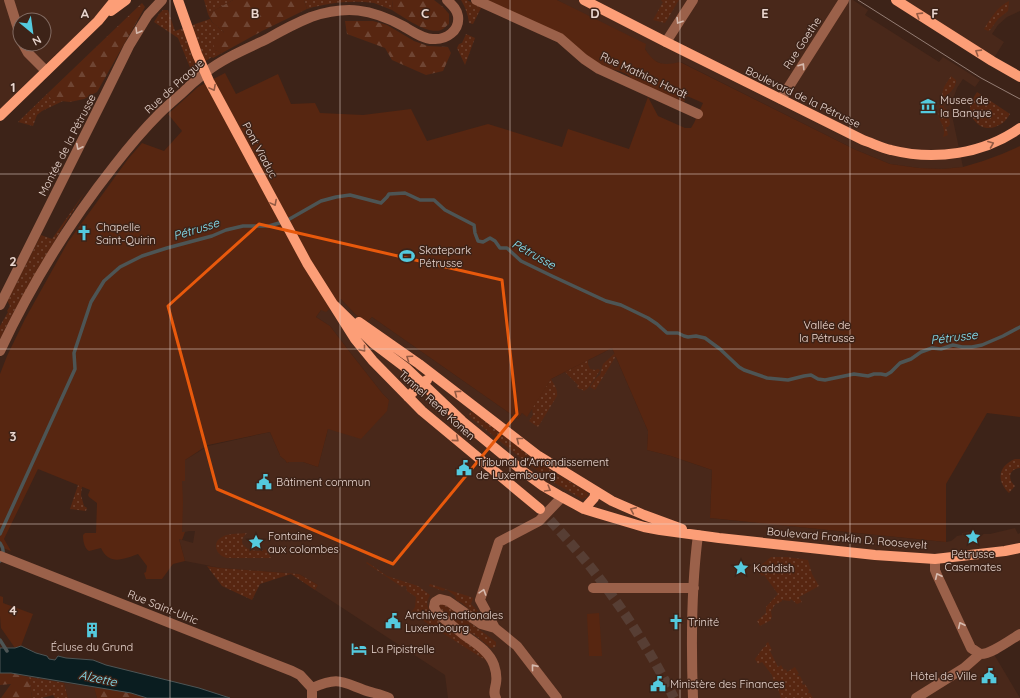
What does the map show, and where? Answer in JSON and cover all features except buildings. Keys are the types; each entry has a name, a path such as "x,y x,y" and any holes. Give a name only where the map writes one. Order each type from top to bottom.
{"main road":[{"path":"98,21 115,0"},
{"path":"0,116 98,21 126,0"},
{"name":"Pont Viaduc","path":"178,0 196,54 209,81 307,263 334,305"},
{"name":"Boulevard de la Pétrusse","path":"584,0 863,140 891,150 930,155 960,152 990,144 1002,139 1020,128"},
{"path":"896,0 1020,78"},
{"name":"Boulevard Franklin D. Roosevelt","path":"334,305 413,360 538,455 612,501 696,535"},
{"name":"Boulevard Franklin D. Roosevelt","path":"334,305 373,343 406,368 462,421 524,472 543,486 584,509 649,528 696,535 875,555 935,559 1020,548"},
{"name":"Tunnel René Konen","path":"334,305 355,339 373,361 408,397 540,509"},
{"path":"408,397 426,380 436,379 441,381"},
{"path":"462,421 460,415 462,409 468,406 474,406"},
{"path":"584,509 594,498 596,491"},
{"path":"609,517 612,509 612,501"}],"street":[{"path":"8,0 12,12"},
{"name":"Montée de la Pétrusse","path":"0,305 129,46 148,15 162,0"},
{"name":"Rue de Prague","path":"0,351 40,274 65,233 95,190 130,146 159,113 206,72 218,63 293,25 311,17 331,12 351,10 369,12 390,19 430,39 440,40 450,36 456,27 458,17 455,8 448,0"},
{"name":"Rue Mathias Hardt","path":"476,0 560,38 584,59 599,69 698,114"},
{"path":"666,42 693,0"},
{"name":"Rue Goethe","path":"781,99 844,0"},
{"path":"27,52 46,71"},
{"path":"557,698 517,646 495,628 480,600 499,542 539,521 562,497"},
{"path":"693,698 691,644 696,535"},
{"name":"Rue Saint-Ulric","path":"4,558 66,581 292,671 300,675 312,693"},
{"path":"935,559 935,570 939,580 972,648 975,651 984,655 1020,634"},
{"path":"593,588 694,588"},
{"path":"495,628 481,624 448,601 440,599 435,602 434,607 437,613 489,656 497,676 494,692 494,697 496,698"},
{"path":"916,698 964,668 980,654"},
{"path":"312,693 325,682 334,681 343,682 376,698"},
{"path":"368,694 389,698"}],"highlighted area":[{"path":"259,224 502,280 517,414 393,564 217,489 168,306"}],"shaded area":[{"path":"0,0 115,0 0,116"},
{"path":"557,0 853,0 868,10 865,15 939,62 943,57 980,80 975,87 963,79 957,88 951,109 963,167 942,169 919,168 890,164 856,150 681,62 669,65 655,61 649,56 645,49"},
{"path":"896,0 1020,0 1020,11 1007,17 998,25 992,34 1004,42 992,61"},
{"path":"341,299 366,323 372,317 518,419 522,413 527,416 551,379 612,348 648,431 647,450 671,456 712,470 710,518 946,542 962,535 962,533 969,532 970,534 990,534 1015,528 1018,534 1020,533 1020,643 1016,637 992,651 1020,698 448,698 445,675 315,590 318,585 299,574 221,568 185,561 179,539 193,543 195,531 182,532 182,481 185,481 185,460 208,446 270,432 280,456 287,463 303,462 318,467 328,429 389,400 330,326 316,317 321,310 334,305"},
{"name":"Écluse du Grund","path":"64,683 94,687 97,698 68,698"}],"green space":[{"path":"204,0 233,0 208,14"},
{"path":"233,0 304,0 307,9 222,53 215,50 213,43 224,32 212,22 208,14"},
{"path":"304,0 393,0 392,10 374,3 357,2 323,5 307,9"},
{"path":"393,0 434,0 449,14 449,24 436,31 423,28 392,10"},
{"path":"461,0 467,0 481,8 473,24 469,23"},
{"name":"Vallée de la Pétrusse","path":"487,0 557,0 646,44 645,49 652,58 660,63 669,64 680,62 856,150 890,164 919,168 942,169 963,167 1002,154 1020,146 1020,417 987,413 946,484 946,542 710,518 712,470 671,456 647,450 648,431 612,348 551,379 527,417 522,413 518,419 372,317 366,323 341,299 326,312 321,310 316,317 330,326 389,400 387,411 361,439 328,429 318,467 303,462 287,463 280,456 270,432 208,445 185,460 185,481 182,481 182,532 185,532 182,540 179,539 185,561 173,564 162,579 146,579 144,573 146,572 147,566 138,554 117,560 104,554 101,548 89,551 87,550 84,544 83,535 85,533 96,533 97,503 89,497 88,495 90,490 38,469 4,539 11,551 0,547 0,374 7,356 25,319 68,242 128,159 142,143 164,151 182,131 168,114 198,87 225,73 236,94 278,74 291,104 315,103 320,113 363,115 411,109 427,141 488,124 562,147 568,129 629,149 648,97 658,116 685,128 691,128 703,103 687,96 684,102 634,81 626,74 609,69"},
{"path":"679,0 665,23 653,20 663,2 661,1"},
{"path":"1009,1 1008,11 998,19 990,30 988,31 984,29 998,10"},
{"path":"142,3 145,7 97,92 84,99 70,102 52,100 48,93"},
{"path":"163,10 168,10 175,31 210,19 224,32 215,50 222,53 213,58 212,57 191,70 178,38 154,22"},
{"path":"345,21 373,21 387,25 414,41 428,46 448,47 451,53 443,71 426,75 392,60 385,48 347,34"},
{"path":"466,34 475,38 465,65 457,48 459,44 462,43"},
{"path":"951,76 956,80 955,86 944,98 941,98 944,87"},
{"path":"977,92 1010,114 1003,123 992,128 987,128 982,127 975,121 970,111 970,106"},
{"path":"48,93 52,99 63,101 37,115 33,126 18,122"},
{"path":"940,104 948,110 950,124 946,127 948,135 943,137 944,129 939,118"},
{"path":"85,192 61,230 12,315 0,339 0,326 10,306 8,300 41,235 52,239"},
{"path":"615,353 616,356 595,390 590,387 600,375 603,364"},
{"path":"588,360 590,369 600,370 590,386 584,391 577,387 578,385 565,372"},
{"path":"551,379 556,389 557,396 538,427 529,421 533,415 532,408"},
{"path":"470,412 473,412 506,436 537,462 587,492 588,496 582,499 532,467 469,416"},
{"path":"1015,459 1020,459 1020,468 1011,472 1010,477 1015,486 1009,493 1002,484 1001,474 1005,466"},
{"path":"78,485 82,486 81,495 84,506 87,508 86,511 70,509"},
{"path":"247,533 242,542 244,545 251,550 256,551 266,549 271,558 227,558 217,551 216,544 220,538 230,534"},
{"path":"771,557 787,557 808,560 812,574 819,586 799,597 802,602 797,604 791,599 790,601 782,600 777,604 776,603 771,611 771,620 760,626 757,621 766,613 766,607 778,594 764,575 762,576 756,569"},
{"path":"367,562 387,576 418,586 430,595 427,602 429,609 478,650 487,660 411,613 415,607 416,597 407,591 406,586 402,587 366,563"},
{"path":"207,566 299,574 318,585 315,590 291,574 260,584 252,600 222,586"},
{"path":"430,584 446,589 443,591 429,586"},
{"path":"446,589 473,598 471,604 485,620 483,621 462,603 456,600 455,596"},
{"path":"0,596 3,597 3,603 33,614 21,646 15,648 1,628"},
{"path":"438,604 445,604 496,642 496,646 491,648 475,635 461,628 439,610"},
{"path":"599,613 602,656 589,656 587,614"},
{"path":"768,642 772,650 770,651 778,667 781,665 787,672 795,667 799,674 797,675 800,676 803,685 805,684 809,691 808,693 810,693 813,698 781,698 772,675 762,662 758,664 755,659"},
{"path":"0,673 11,673 29,677 32,698 1,698 11,684 0,685"},
{"path":"29,677 64,683 68,698 55,698 53,695 42,698 32,698"},
{"path":"94,687 131,693 145,698 97,698"}],"water":[{"name":"Alzette","path":"21,646 47,656 49,659 55,660 58,656 93,660 106,665 199,688 230,698 147,698 131,693 11,673 0,673 0,648 15,648"}],"waterway":[{"name":"Pétrusse","path":"0,534 75,369 74,353 91,302 104,281 120,267 142,256 212,236 226,230 243,226 269,226 286,221 321,201 336,197 350,195 381,203 389,194 405,193 420,200 434,200 445,210 474,225 478,241 483,242 490,238 495,241 500,248 507,248 521,261 606,301 621,305 648,318 667,333 678,333 688,337 696,336 705,338 720,349 739,367 767,378 788,380 811,375 818,379 825,380 854,374 868,376 874,374 886,375 900,363 932,348 941,349 953,345 962,347 982,345 1020,327"},
{"name":"Pétrusse","path":"0,543 3,548 0,561"},
{"name":"Pétrusse","path":"0,640 7,651"}],"tunnel":[{"path":"540,509 596,574 618,604 648,650 674,698"}],"tram line":[{"path":"858,0 981,78 1020,99"}],"place":[{"name":"Musee de la Banque","path":"928,106"},
{"name":"Chapelle Saint-Quirin","path":"84,233"},
{"name":"Skatepark Pétrusse","path":"407,256"},
{"name":"Tribunal d'Arrondissement de Luxembourg","path":"464,468"},
{"name":"Bâtiment commun","path":"264,482"},
{"name":"Pétrusse Casemates","path":"973,537"},
{"name":"Fontaine aux colombes","path":"256,542"},
{"name":"Kaddish","path":"741,568"},
{"name":"Archives nationales Luxembourg","path":"393,621"},
{"name":"Trinité","path":"676,622"},
{"name":"Écluse du Grund","path":"92,630"},
{"name":"La Pipistrelle","path":"359,649"},
{"name":"Hôtel de Ville","path":"989,676"},
{"name":"Ministère des Finances","path":"658,684"}]}
